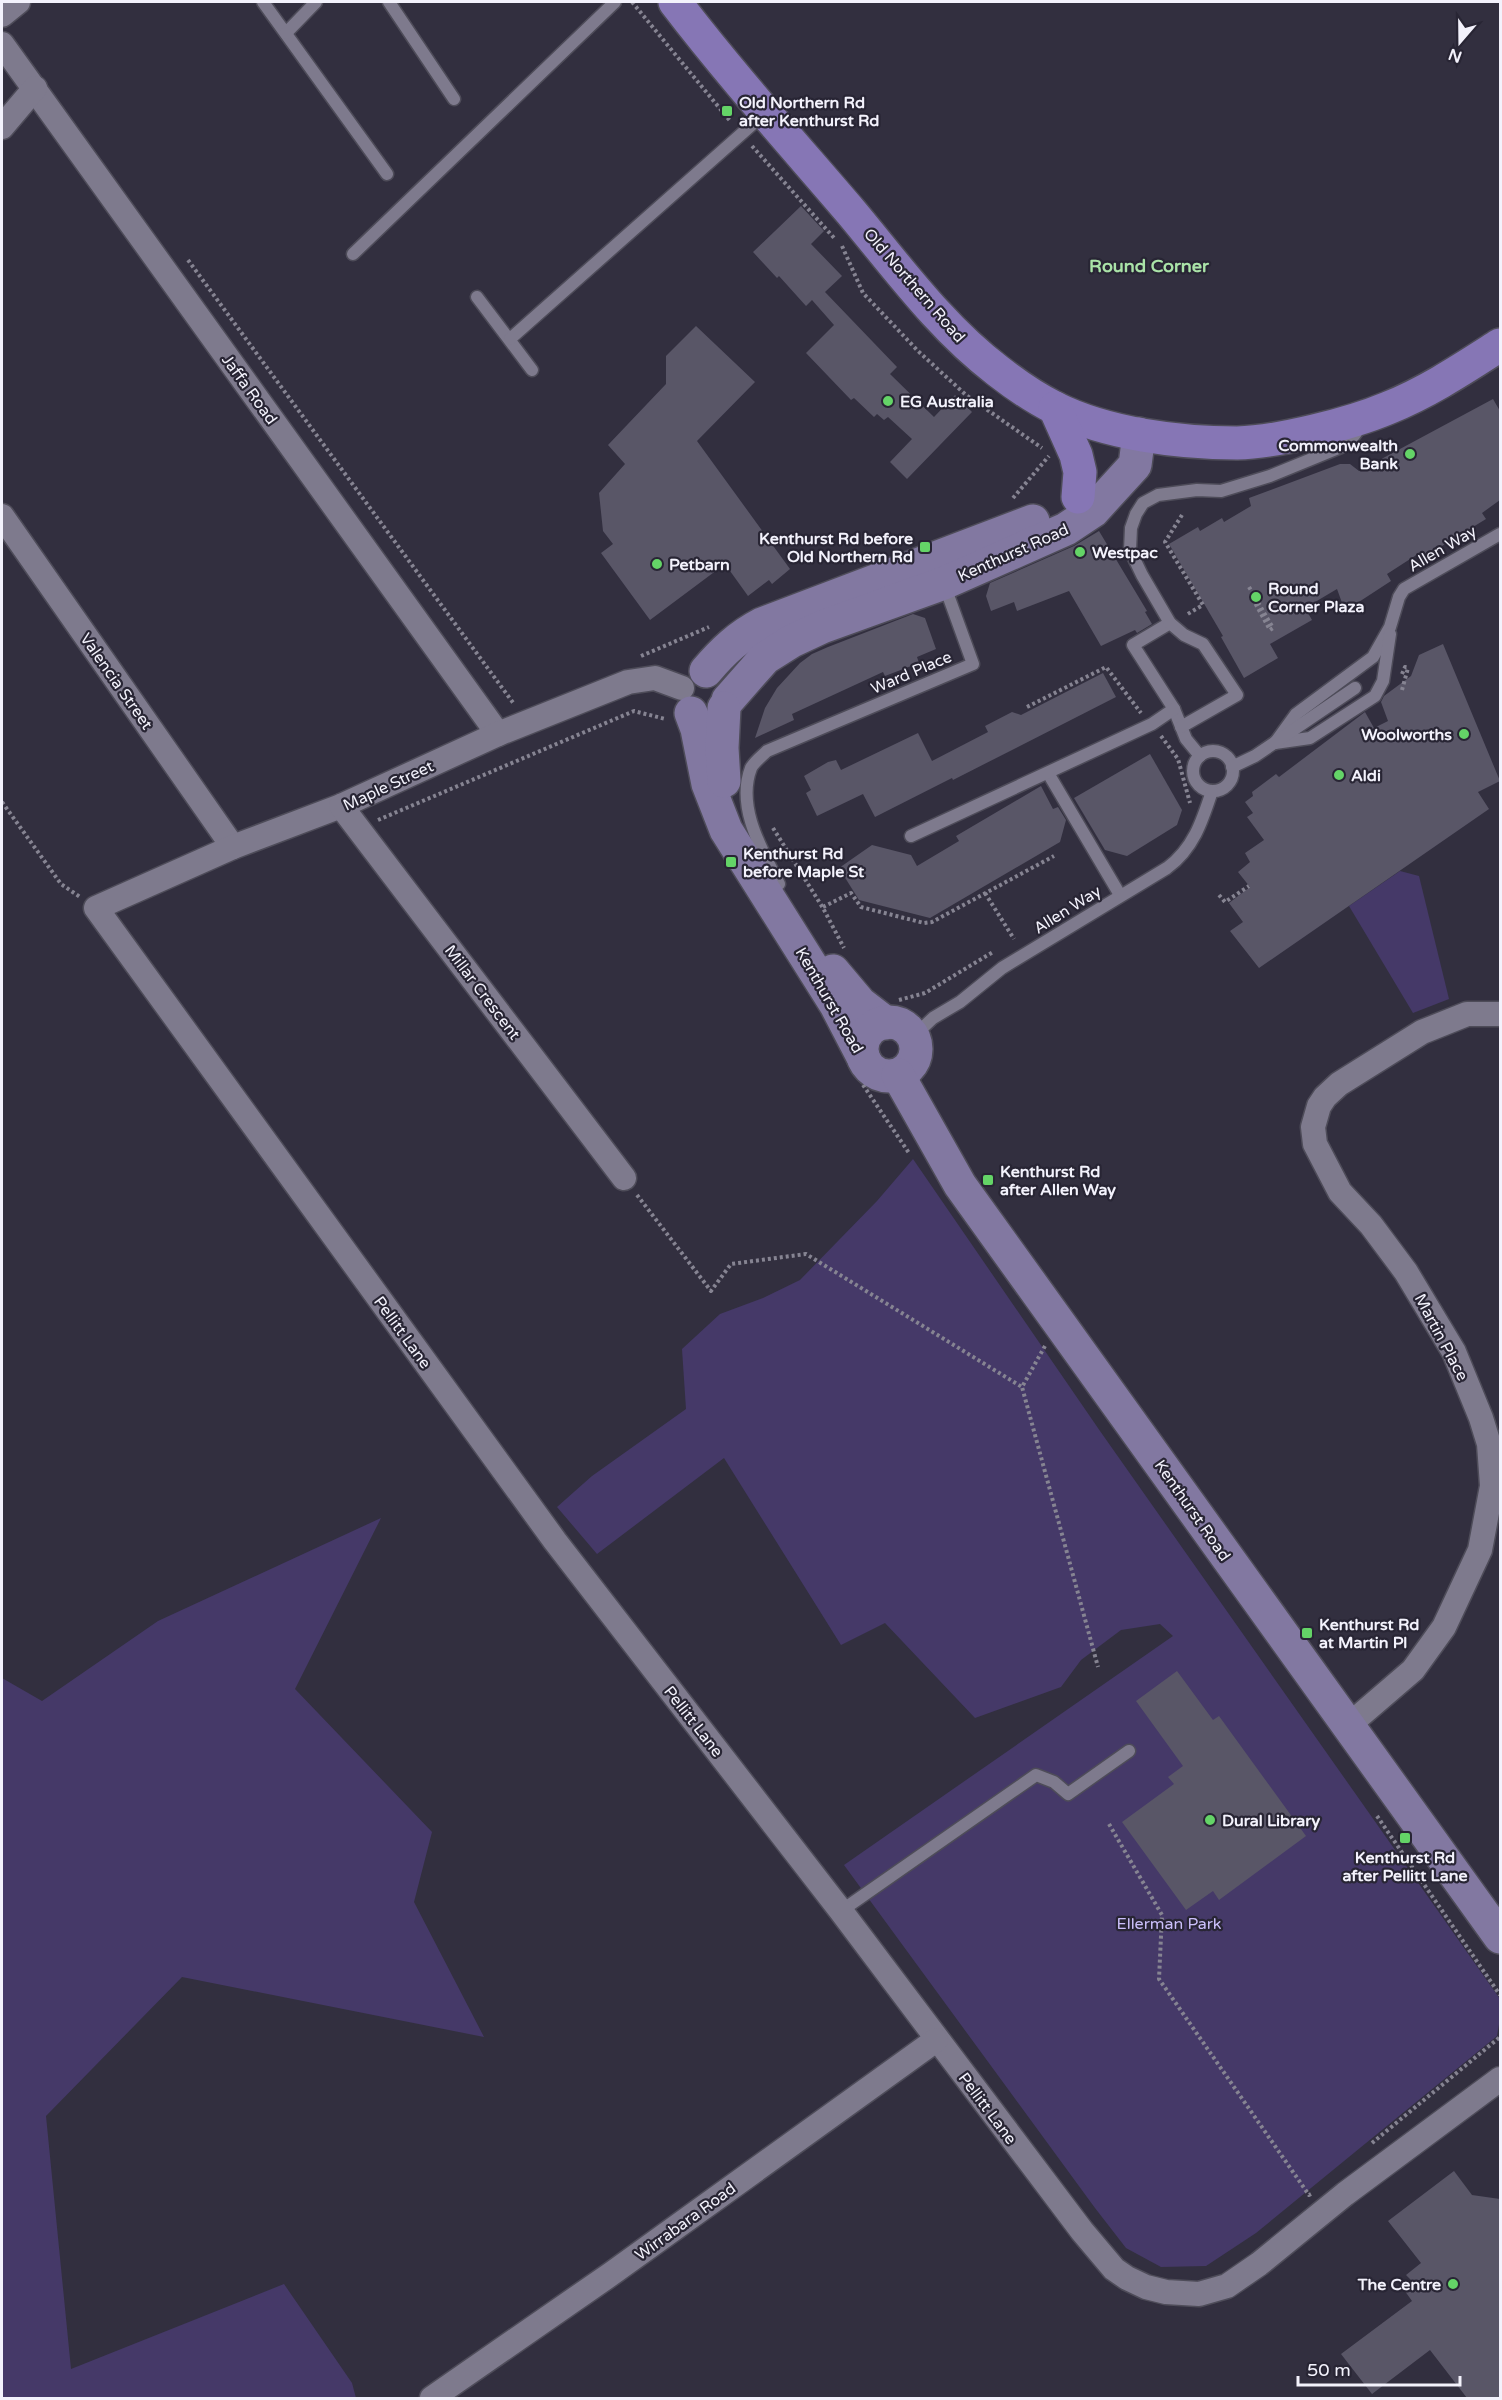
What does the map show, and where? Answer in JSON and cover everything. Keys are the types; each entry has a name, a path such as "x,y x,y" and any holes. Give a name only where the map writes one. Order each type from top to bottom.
{"main road":[{"name":"Old Northern Road","path":"675,2 765,112 942,320 996,370 1055,408 1086,420 1139,434 1177,440 1238,443 1283,437 1353,420 1386,409 1430,389 1500,345"},
{"path":"1055,408 1077,456 1080,472 1078,496"},
{"name":"Kenthurst Road","path":"898,1020 860,1003 839,981 736,816 723,776 726,704 765,658 792,641 939,571 1046,516 1078,496 1139,434"},
{"name":"Kenthurst Road","path":"861,1067 836,1005 726,830 708,784 699,737 687,700 727,647 744,633 762,624 939,571 1066,529 1093,512 1135,465 1139,434"},
{"path":"687,700 719,675 728,687 726,704"},
{"path":"898,1020 916,1044 915,1058 907,1070 898,1075 888,1076 870,1068 861,1067 864,1039 870,1030 878,1025 898,1020"},
{"name":"Kenthurst Road","path":"898,1075 960,1185 1500,1938"}],"street":[{"path":"2,15 18,2"},
{"name":"Jaffa Road","path":"2,44 498,734"},
{"path":"2,127 34,88"},
{"name":"Valencia Street","path":"2,516 233,847"},
{"name":"Maple Street","path":"96,908 233,847 341,806 498,734 628,682 655,678 687,700"},
{"name":"Millar Crescent","path":"341,806 624,1178"},
{"name":"Pellitt Lane","path":"96,908 555,1541 841,1911 1082,2231 1114,2269 1127,2278 1166,2292 1200,2294 1227,2286 1259,2264 1345,2194 1500,2079"},
{"name":"Martin Place","path":"1349,1725 1413,1670 1444,1627 1480,1550 1496,1486 1489,1444 1481,1418 1454,1352 1406,1272 1371,1225 1340,1192 1315,1144 1313,1127 1319,1106 1325,1096 1339,1084 1422,1032 1467,1014 1500,1014"},
{"name":"Wirrabara Road","path":"432,2398 611,2274 936,2040"}],"lane":[{"path":"263,2 387,174"},
{"path":"286,33 316,2"},
{"path":"389,2 454,99"},
{"path":"353,254 615,2"},
{"path":"510,339 742,135 765,112"},
{"path":"477,297 532,370"},
{"path":"1181,727 1237,695 1203,644 1184,635 1170,623 1130,550 1131,528 1143,503 1158,495 1197,490 1221,491 1270,476 1348,443 1356,433 1353,420"},
{"name":"Allen Way","path":"1390,627 1399,597 1404,589 1500,534"},
{"name":"Ward Place","path":"779,884 755,838 746,791 752,766 767,751 973,664 939,571"},
{"path":"1170,623 1133,645 1174,709 1189,745 1200,756"},
{"path":"1275,743 1310,738 1375,696 1383,681 1390,643 1390,627"},
{"path":"1275,743 1296,714 1367,663 1378,651 1390,627"},
{"path":"1232,766 1255,756 1355,688"},
{"path":"911,836 1152,724 1174,709"},
{"path":"1213,752 1226,756 1232,766 1232,778 1224,788 1212,791 1200,786 1193,774 1196,761 1200,756 1213,752"},
{"path":"1048,773 1120,895"},
{"name":"Allen Way","path":"898,1020 933,1018 960,1002 1002,968 1167,868 1181,857 1193,842 1212,791"},
{"path":"841,1911 1036,1775 1054,1782 1068,1794 1129,1751"}],"path":[{"path":"632,2 742,135 844,248 863,293 918,351 966,395 1051,454 1006,504"},
{"path":"182,252 513,704 524,700"},
{"path":"1170,623 1203,605 1165,542 1182,514"},
{"path":"1249,586 1273,628 1270,630 1254,601"},
{"path":"639,657 711,626"},
{"path":"1027,707 1106,667 1178,759 1190,806"},
{"path":"1402,690 1408,668 1405,667 1403,671"},
{"path":"358,828 634,711 665,719 687,700"},
{"path":"2,802 61,884 96,908"},
{"path":"772,828 823,908 850,957"},
{"path":"823,908 851,893 861,906 924,923 932,922 1054,856"},
{"path":"1219,895 1225,902 1249,886"},
{"path":"985,893 1014,939"},
{"path":"1005,945 1024,933"},
{"path":"898,1020 924,993 994,951"},
{"path":"861,1067 895,1134 915,1162"},
{"path":"624,1178 711,1291 731,1264 806,1254 1022,1387 1098,1667"},
{"path":"1022,1387 1048,1340"},
{"path":"1372,1809 1500,1995"},
{"path":"1109,1824 1162,1915 1159,1979 1309,2195 1318,2187"},
{"path":"1364,2150 1500,2037"}],"green space":[{"path":"1400,871 1419,876 1449,999 1413,1013 1349,906"},
{"name":"Ellerman Park","path":"913,1159 1100,1431 1500,1999 1497,2036 1256,2233 1206,2266 1161,2267 1126,2248 844,1865 1173,1636 1160,1624 1121,1630 1081,1660 1061,1687 975,1718 885,1623 841,1645 724,1458 597,1554 557,1507 592,1476 686,1409 682,1349 720,1314 763,1298 800,1280 877,1201"},
{"path":"381,1518 295,1689 432,1832 414,1902 484,2037 182,1977 46,2116 71,2369 284,2284 352,2383 356,2398 2,2398 2,1678 42,1701 158,1621"}],"building":[{"path":"801,206 824,231 811,244 842,276 825,292 897,367 890,374 934,417 955,395 972,412 907,479 890,462 912,439 888,417 884,420 877,414 874,417 854,398 851,400 806,353 834,325 812,300 806,306 753,252"},
{"path":"696,326 755,382 697,441 790,569 772,584 769,580 748,596 725,564 650,620 601,553 613,544 603,531 599,493 625,464 608,445 666,384 666,356"},
{"path":"1493,399 1500,411 1500,500 1482,513 1486,519 1424,557 1421,552 1387,574 1391,581 1345,611 1337,589 1305,608 1312,620 1270,644 1278,658 1244,678 1221,637 1223,636 1169,544 1198,527 1200,531 1222,518 1224,522 1251,506 1249,498 1340,464 1350,464 1359,471"},
{"path":"1099,531 1147,611 1145,612 1152,624 1137,633 1135,630 1101,646 1069,591 1017,611 1014,602 991,611 986,596 990,583 1074,546"},
{"path":"913,614 925,618 936,649 917,657 919,663 885,676 883,672 792,714 794,720 755,738 765,708 777,688 800,663 812,654 828,647"},
{"path":"1443,644 1500,781 1478,792 1489,809 1259,968 1230,931 1243,922 1229,903 1250,887 1238,872 1250,862 1245,853 1264,840 1247,817 1253,813 1245,802 1253,796 1252,792 1276,774 1279,777 1365,712 1374,728 1388,721 1381,702 1384,696 1411,676 1419,655"},
{"path":"1103,673 1116,697 875,817 863,794 817,816 806,793 811,790 804,776 828,762 836,760 841,770 918,733 932,761 988,732 985,726 1012,712 1021,715"},
{"path":"1150,754 1182,810 1177,825 1127,856 1105,850 1074,798"},
{"path":"1041,786 1053,809 1058,807 1066,820 1060,842 930,918 859,900 839,868 872,845 911,855 917,866 959,841 956,836"},
{"path":"1177,1671 1213,1720 1219,1716 1306,1836 1219,1900 1213,1891 1186,1910 1122,1822 1174,1784 1168,1777 1183,1766 1136,1701"},
{"name":"The Centre","path":"1454,2171 1472,2195 1500,2199 1500,2398 1467,2398 1430,2350 1372,2394 1341,2354 1412,2301 1402,2287 1411,2280 1406,2275 1421,2263 1388,2221"}],"place":[{"name":"Old Northern Rd after Kenthurst Rd","path":"727,111"},
{"name":"EG Australia","path":"888,401"},
{"name":"Commonwealth Bank","path":"1410,454"},
{"name":"Kenthurst Rd before Old Northern Rd","path":"925,547"},
{"name":"Westpac","path":"1080,552"},
{"name":"Petbarn","path":"657,564"},
{"name":"Round Corner Plaza","path":"1256,597"},
{"name":"Woolworths","path":"1464,734"},
{"name":"Aldi","path":"1339,775"},
{"name":"Kenthurst Rd before Maple St","path":"731,862"},
{"name":"Kenthurst Rd after Allen Way","path":"988,1180"},
{"name":"Kenthurst Rd at Martin Pl","path":"1307,1633"},
{"name":"Dural Library","path":"1210,1820"},
{"name":"Kenthurst Rd after Pellitt Lane","path":"1405,1838"},
{"name":"The Centre","path":"1453,2284"}],"district":[{"name":"Round Corner","path":"1149,266"}]}
